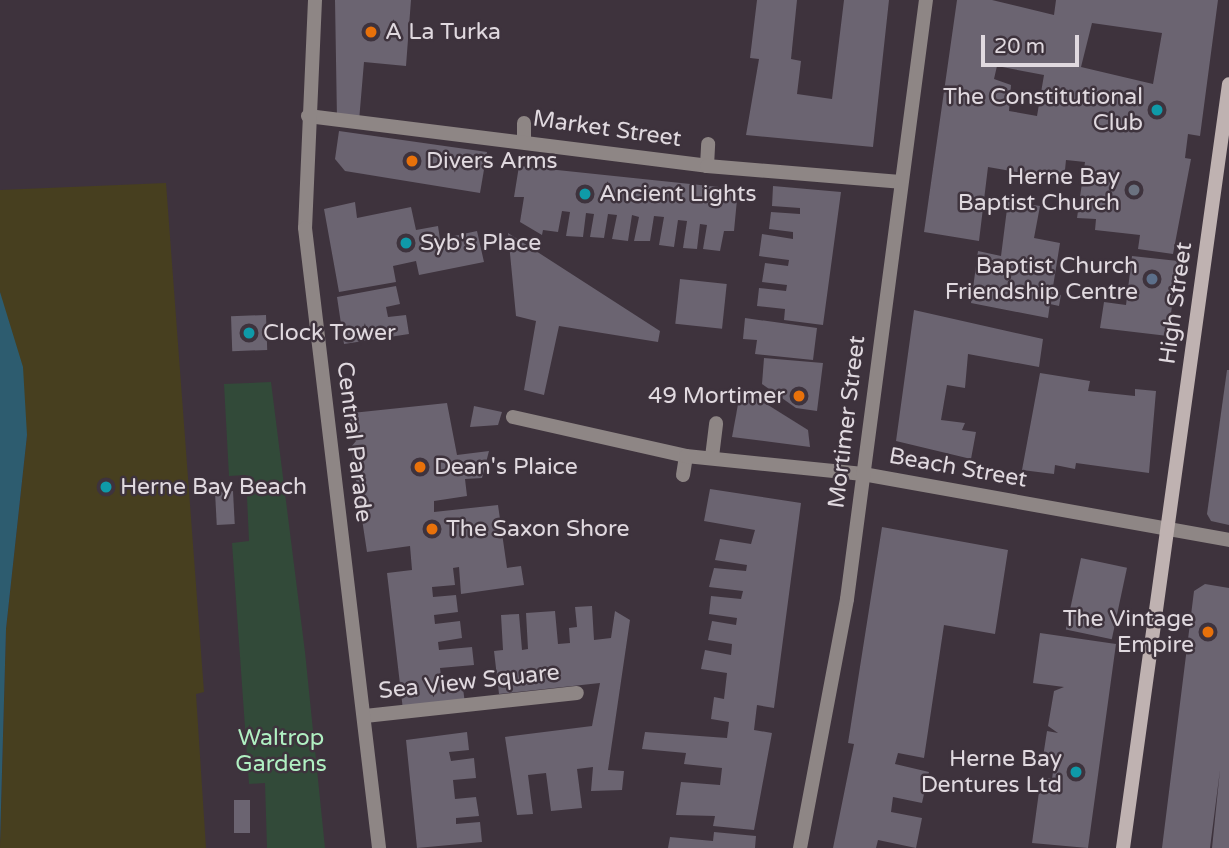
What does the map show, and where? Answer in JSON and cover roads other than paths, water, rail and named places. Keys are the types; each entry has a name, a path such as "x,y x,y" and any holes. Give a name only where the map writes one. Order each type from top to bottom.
{"main road":[{"name":"High Street","path":"1123,848 1229,84"}],"street":[{"name":"Central Parade","path":"315,0 305,228 379,848"},
{"name":"Mortimer Street","path":"800,848 848,599 900,182 926,0"},
{"name":"Market Street","path":"308,116 524,140 707,166 900,182"},
{"path":"524,123 524,140"},
{"path":"707,166 708,144"},
{"name":"Beach Street","path":"513,416 686,456 863,474 1229,540"},
{"path":"712,457 716,423"},
{"path":"683,475 686,456"},
{"name":"Sea View Square","path":"365,716 577,693"}],"water":[{"path":"0,292 23,367 27,435 6,629 0,843"}],"place":[{"name":"A La Turka","path":"371,32"},
{"name":"The Constitutional Club","path":"1157,110"},
{"name":"Divers Arms","path":"412,161"},
{"name":"Herne Bay Baptist Church","path":"1134,190"},
{"name":"Ancient Lights","path":"585,194"},
{"name":"Syb's Place","path":"406,243"},
{"name":"Baptist Church Friendship Centre","path":"1152,279"},
{"name":"Clock Tower","path":"249,333"},
{"name":"49 Mortimer","path":"799,396"},
{"name":"Dean's Plaice","path":"420,467"},
{"name":"Herne Bay Beach","path":"106,487"},
{"name":"The Saxon Shore","path":"432,529"},
{"name":"The Vintage Empire","path":"1208,632"},
{"name":"Herne Bay Dentures Ltd","path":"1076,772"}],"park label":[{"name":"Waltrop Gardens","path":"281,751"}]}
